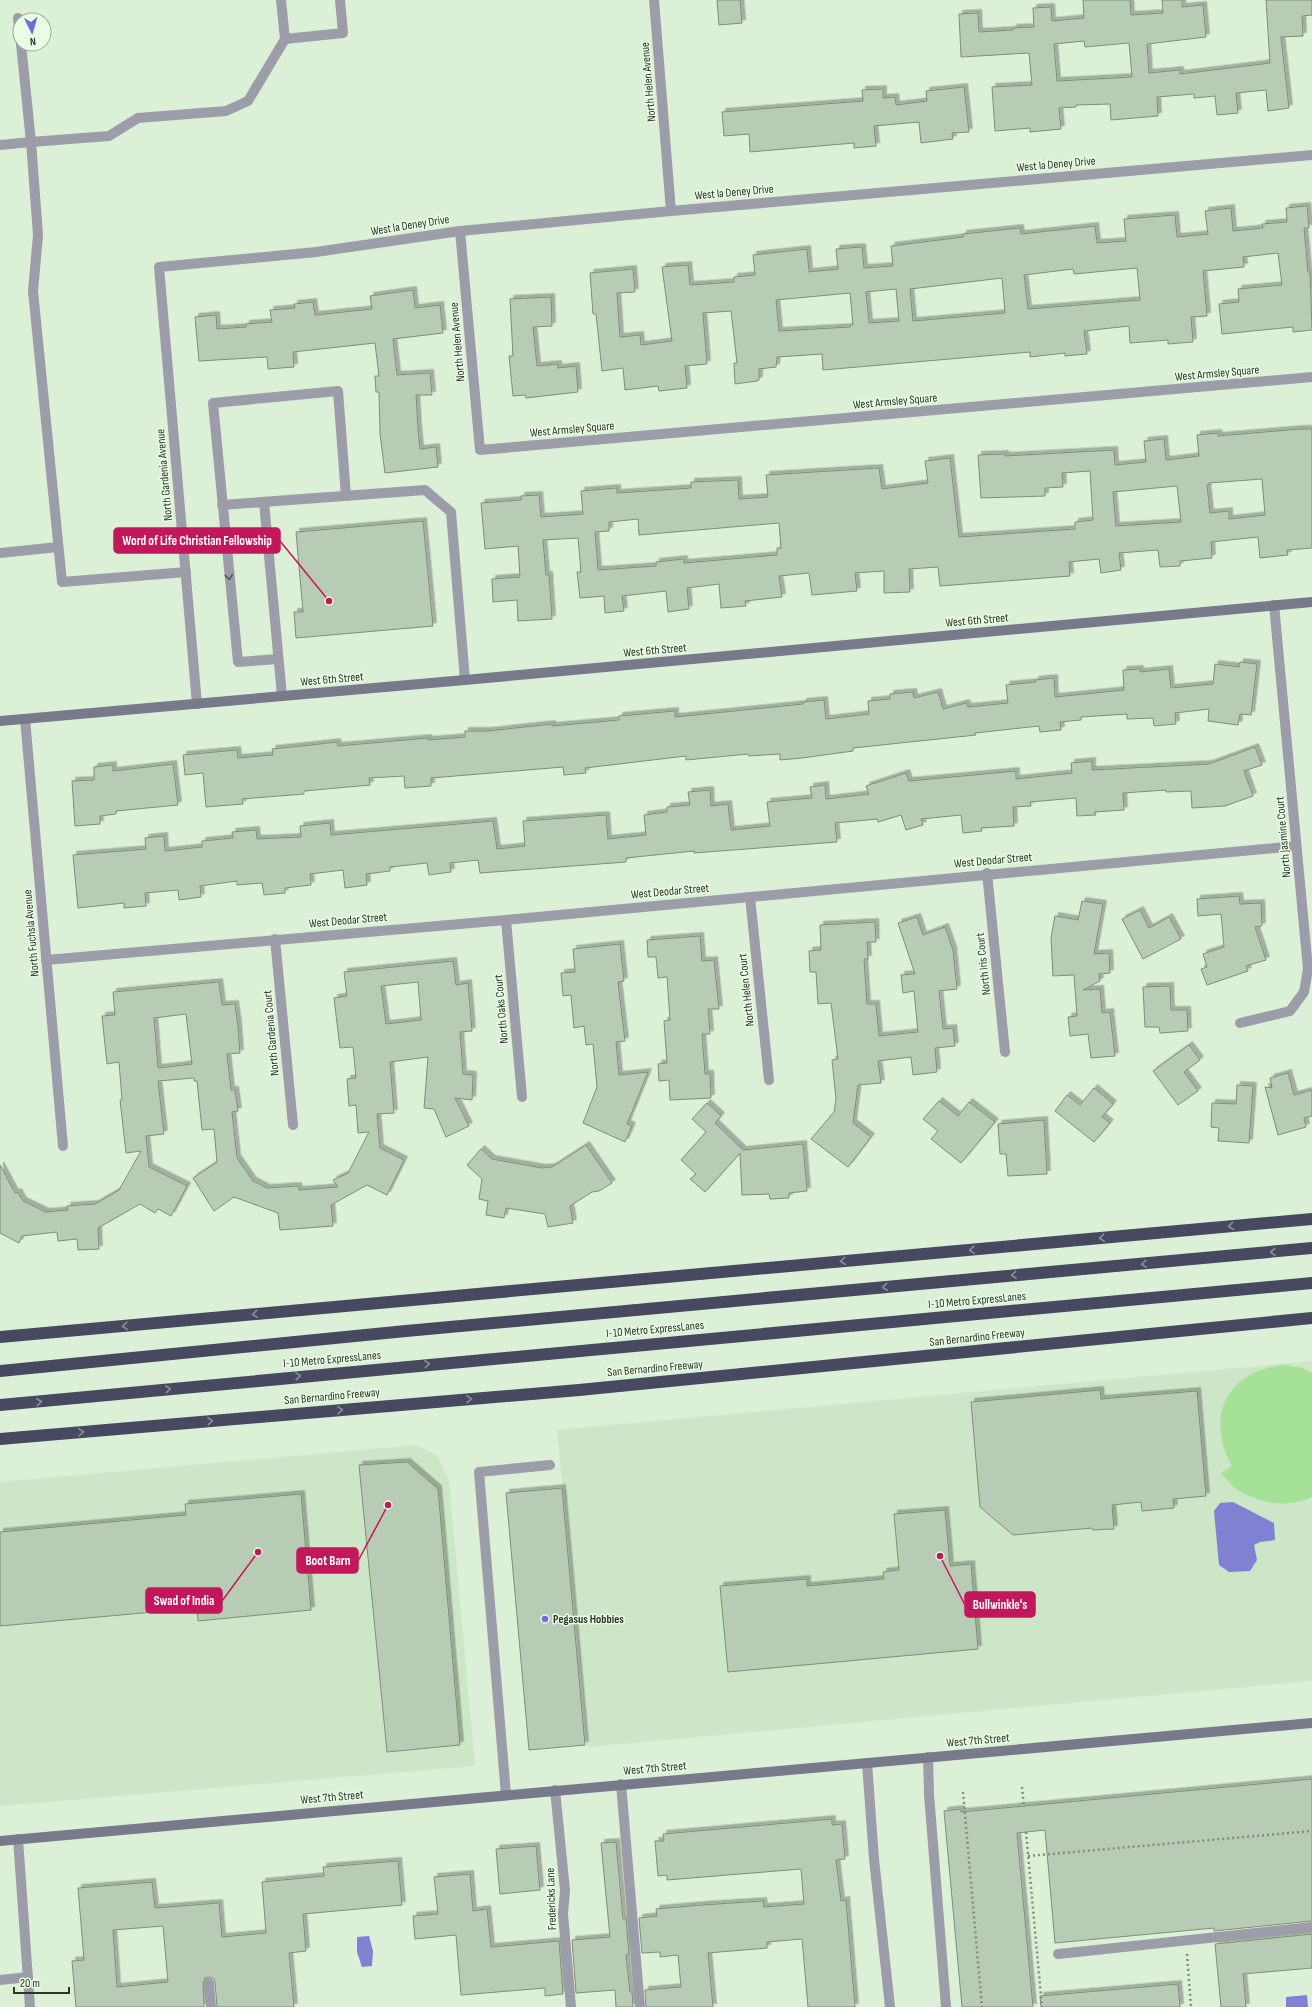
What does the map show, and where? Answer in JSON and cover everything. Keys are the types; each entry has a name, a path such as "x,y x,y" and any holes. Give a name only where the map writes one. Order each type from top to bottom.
{"highway":[{"path":"0,1337 1312,1219"},
{"name":"I-10 Metro ExpressLanes","path":"0,1371 406,1331 1312,1248"},
{"name":"I-10 Metro ExpressLanes","path":"0,1405 1312,1283"},
{"name":"San Bernardino Freeway","path":"0,1439 579,1390 1312,1318"}],"street":[{"path":"0,145 109,136 138,118 226,111 248,101 285,39 281,0"},
{"path":"285,39 343,33 340,0"},
{"name":"North Helen Avenue","path":"654,0 672,211"},
{"path":"22,52 31,142 38,235 33,291 62,582 186,572"},
{"name":"West la Deney Drive","path":"159,267 316,252 460,231 1312,155"},
{"name":"North Helen Avenue","path":"460,231 480,450"},
{"name":"North Gardenia Avenue","path":"159,267 197,704"},
{"name":"West Armsley Square","path":"480,450 1312,377"},
{"path":"278,659 238,662 213,403 338,391 346,496"},
{"path":"222,505 425,490 451,512 466,680"},
{"path":"264,502 282,696"},
{"path":"183,543 225,538"},
{"path":"0,553 58,547"},
{"name":"West 6th Street","path":"0,721 466,680 1312,602"},
{"name":"North Jasmine Court","path":"1240,1023 1290,1011 1304,992 1308,969 1274,605"},
{"name":"North Fuchsia Avenue","path":"25,719 63,1146"},
{"name":"West Deodar Street","path":"46,960 506,920 987,873 1296,846"},
{"name":"North Iris Court","path":"987,873 1005,1052"},
{"name":"North Helen Court","path":"750,897 769,1080"},
{"name":"North Oaks Court","path":"506,920 522,1097"},
{"name":"North Gardenia Court","path":"275,939 293,1125"},
{"path":"506,1795 479,1472 550,1465"},
{"name":"West 7th Street","path":"0,1841 1312,1723"},
{"path":"928,1757 929,1794 946,2007"},
{"path":"867,1762 874,1858 890,2007"},
{"path":"621,1784 640,2007"},
{"name":"Fredericks Lane","path":"555,1790 565,1890 563,1914 571,2007"},
{"path":"18,1839 30,2007"},
{"path":"1058,1954 1312,1927"},
{"path":"0,1980 28,1978"},
{"path":"209,1983 211,2007"}],"path":[{"path":"1022,1787 1024,1806"},
{"path":"963,1792 982,2007"},
{"path":"1028,1856 1312,1831"},
{"path":"1026,1832 1042,2007"},
{"path":"1186,1940 1191,2007"}],"shaded area":[{"path":"1312,1361 1312,1681 588,1747 557,1430"},
{"path":"417,1445 437,1455 449,1480 475,1766 0,1806 0,1482"}],"green space":[{"path":"1286,1365 1302,1368 1312,1373 1312,1497 1293,1503 1272,1502 1242,1493 1221,1473 1232,1466 1224,1447 1220,1429 1221,1413 1227,1398 1236,1385 1249,1375 1266,1368"}],"water":[{"path":"1233,1502 1274,1523 1275,1540 1260,1542 1254,1545 1257,1560 1250,1571 1229,1572 1219,1565 1214,1511 1220,1503"},
{"path":"369,1936 373,1951 372,1966 362,1967 357,1952 357,1937"},
{"path":"1307,1995 1308,2007 1286,2007 1286,1997"}],"building":[{"path":"717,0 740,0 742,23 719,25"},
{"path":"1083,0 1130,0 1131,15 1163,13 1162,0 1182,0 1182,7 1203,5 1206,37 1147,44 1149,73 1180,70 1180,74 1270,63 1266,0 1312,0 1312,15 1302,16 1303,36 1281,37 1289,108 1268,111 1266,90 1236,93 1238,113 1217,115 1215,96 1194,98 1194,94 1157,97 1158,116 1111,120 1110,104 1076,105 1076,107 1059,108 1061,129 1030,132 1030,128 995,131 992,87 1032,85 1029,53 961,57 959,14 978,13 979,32 1034,27 1033,8 1051,7 1052,21 1084,18","holes":["1084,41 1085,47 1129,43 1132,77 1057,81 1054,44"]},
{"path":"964,87 969,132 952,133 953,139 921,143 919,122 874,126 876,146 854,148 854,143 750,152 749,134 724,136 722,112 863,101 862,90 883,89 883,98 895,97 896,105 927,101 926,91"},
{"path":"1307,206 1309,228 1304,228 1308,272 1310,272 1312,330 1293,332 1293,327 1222,334 1219,304 1239,302 1238,289 1282,285 1278,253 1243,257 1244,267 1203,271 1207,316 1191,317 1193,342 1168,344 1168,340 1130,343 1129,326 1084,331 1087,354 1065,356 1065,353 1030,357 1030,352 823,370 822,354 777,357 776,367 759,369 759,380 735,384 734,363 737,363 731,311 703,313 707,364 685,366 687,388 659,391 658,386 625,390 623,368 602,371 596,314 593,314 590,273 633,269 635,292 617,293 620,337 640,335 641,345 672,341 662,267 688,265 690,285 734,282 734,277 755,275 753,255 807,249 809,272 838,269 836,249 862,247 864,268 893,266 891,246 963,237 963,234 1020,228 1021,234 1095,226 1097,243 1126,241 1124,219 1175,215 1177,237 1208,234 1205,211 1231,208 1233,231 1263,228 1262,224 1287,222 1286,208","holes":["1137,268 1140,300 1028,309 1024,275 1073,269 1074,274","1002,278 1005,313 913,321 910,289","896,289 899,321 869,323 866,292","850,293 853,325 850,325 850,327 779,331 776,300"]},
{"path":"413,290 415,308 440,305 443,333 393,339 397,375 430,373 432,395 416,395 418,428 420,449 436,447 438,467 385,473 380,434 379,392 376,392 375,376 379,376 375,343 293,352 294,367 268,369 267,357 199,361 195,317 216,315 217,329 246,327 246,324 272,322 270,310 295,308 294,304 313,302 315,315 372,309 370,296"},
{"path":"551,297 552,326 533,327 537,366 558,364 558,368 576,366 578,392 526,398 525,395 513,396 509,356 513,356 510,299"},
{"path":"1312,429 1312,548 1287,550 1288,555 1260,558 1258,537 1211,542 1212,558 1180,561 1180,566 1160,567 1158,550 1119,553 1121,570 1101,573 1099,559 1069,562 1070,576 940,586 938,567 909,569 910,592 884,593 884,571 855,573 857,591 812,595 809,573 779,576 782,597 745,601 746,606 721,608 719,584 687,588 689,609 668,612 666,591 622,596 624,611 605,613 604,596 580,598 577,572 581,572 578,538 543,540 546,575 549,575 552,619 518,621 517,600 493,602 492,579 520,577 518,546 485,549 481,503 521,500 521,496 539,495 541,517 583,514 581,491 617,488 617,493 691,488 691,482 738,480 739,499 768,497 766,475 879,468 882,489 928,483 925,461 950,458 959,537 1075,529 1075,522 1093,520 1090,471 1062,473 1063,487 1045,488 1045,496 981,498 978,455 1005,454 1005,456 1114,450 1115,465 1146,462 1144,441 1164,439 1166,460 1199,456 1197,435 1218,433 1218,436","holes":["1262,479 1265,515 1229,519 1229,511 1210,513 1207,485 1209,485 1209,483","1177,486 1181,522 1116,526 1113,492","638,519 639,535 779,523 781,548 777,548 777,555 684,563 684,559 656,562 656,566 598,570 595,532 609,531 609,522"]},
{"path":"423,521 433,626 296,638 294,612 303,612 296,532"},
{"path":"1240,662 1257,664 1251,715 1240,714 1238,725 1208,721 1209,709 1175,713 1176,724 1154,726 1153,718 1127,719 1127,714 1081,717 1081,720 1060,722 1061,730 1040,732 1039,726 975,733 976,735 853,748 853,751 802,758 780,760 780,754 749,756 748,754 686,760 686,756 585,768 586,773 564,775 563,767 431,778 431,786 405,788 404,776 369,778 370,785 304,791 304,794 242,799 243,804 206,807 203,773 185,775 183,755 237,750 238,758 273,755 272,749 337,742 338,746 428,738 428,740 465,737 465,731 488,731 552,724 552,726 619,720 619,716 675,711 675,717 803,704 803,702 824,700 826,719 869,714 868,701 890,699 890,694 913,692 914,698 938,692 943,709 966,703 968,707 1008,703 1006,685 1036,682 1035,680 1054,678 1055,697 1124,690 1123,670 1140,669 1140,672 1169,669 1171,688 1213,684 1215,664 1239,667"},
{"path":"1255,747 1262,765 1244,771 1253,796 1225,806 1192,808 1191,791 1166,792 1166,790 1123,793 1124,810 1095,812 1096,815 1077,816 1076,798 1030,802 1031,806 1013,807 1014,826 981,828 982,831 963,833 961,815 921,819 923,825 906,830 901,815 878,822 877,819 835,823 837,842 694,853 694,851 626,858 626,862 480,873 478,860 450,863 451,872 429,875 427,863 390,867 390,871 366,874 367,885 345,888 343,870 310,874 311,885 285,888 285,893 264,895 262,883 237,885 237,881 200,886 201,897 179,900 178,890 145,893 146,906 124,908 124,903 78,908 73,855 146,849 145,838 164,836 165,851 202,847 202,841 233,838 232,832 256,830 257,839 301,837 300,826 330,823 331,835 493,821 497,849 525,846 523,821 606,815 608,839 646,835 644,815 667,812 667,807 690,805 688,792 710,790 711,806 728,804 731,830 770,826 767,802 812,798 810,787 825,785 826,799 869,794 866,786 906,773 909,781 1016,771 1016,779 1072,773 1071,763 1092,761 1092,770 1209,764"},
{"path":"173,764 178,805 116,811 116,814 100,816 100,824 75,826 72,781 94,780 94,767 113,765 113,771"},
{"path":"1239,896 1240,904 1261,903 1262,926 1255,927 1266,960 1246,966 1248,971 1207,985 1201,969 1207,967 1203,954 1224,947 1221,914 1198,916 1197,899"},
{"path":"1082,901 1103,904 1094,954 1109,953 1110,973 1099,974 1100,981 1083,990 1100,989 1102,1013 1110,1012 1115,1056 1091,1058 1088,1034 1070,1036 1068,1017 1077,1016 1074,975 1053,976 1051,938 1055,916 1078,920"},
{"path":"1140,910 1149,928 1169,917 1181,939 1143,959 1122,919"},
{"path":"917,917 923,935 945,927 953,950 957,989 939,991 943,1029 953,1028 955,1046 935,1048 937,1072 913,1075 911,1057 878,1061 881,1083 858,1085 853,1123 871,1137 848,1167 811,1139 834,1112 836,1099 832,1060 838,1059 831,1003 818,1004 816,972 810,972 809,951 821,950 820,925 875,922 876,942 867,942 868,959 864,959 867,1004 876,1004 879,1036 918,1032 914,991 903,993 901,975 915,974 898,923"},
{"path":"700,936 702,961 714,960 719,1009 708,1009 710,1034 702,1034 705,1074 710,1074 711,1098 670,1100 669,1080 659,1081 658,1064 667,1063 664,1021 670,1020 667,977 658,978 656,957 648,957 647,940"},
{"path":"620,944 624,981 618,982 625,1041 616,1042 619,1075 648,1072 627,1124 632,1126 625,1142 583,1123 597,1087 593,1044 586,1045 584,1026 574,1028 571,995 563,996 561,973 575,972 573,949"},
{"path":"453,961 456,985 468,983 472,1031 460,1032 463,1074 473,1075 472,1100 455,1098 469,1126 446,1137 434,1109 424,1108 428,1057 390,1062 394,1113 377,1114 380,1148 404,1160 387,1195 367,1185 331,1205 333,1226 280,1230 278,1213 234,1197 214,1211 193,1178 217,1162 214,1129 202,1130 197,1081 194,1081 194,1078 158,1081 164,1134 146,1136 149,1167 187,1186 171,1216 158,1209 155,1213 140,1204 98,1228 99,1249 78,1250 77,1239 58,1241 57,1232 22,1236 19,1243 0,1233 0,1165 15,1193 18,1192 23,1201 46,1212 68,1210 67,1206 95,1204 119,1190 141,1151 126,1153 120,1100 122,1100 119,1062 107,1064 102,1016 115,1015 113,992 219,982 222,1005 235,1004 238,1026 240,1053 227,1054 231,1090 235,1090 238,1111 232,1112 237,1158 253,1181 267,1188 298,1186 299,1190 338,1187 333,1180 348,1173 369,1132 358,1133 356,1105 349,1106 347,1079 356,1078 353,1047 340,1048 334,998 347,996 344,972","holes":["418,982 421,1020 386,1024 381,986","186,1014 192,1064 158,1068 154,1018"]},
{"path":"1170,986 1171,1010 1187,1010 1188,1031 1160,1033 1159,1027 1145,1027 1143,987"},
{"path":"1189,1045 1200,1060 1184,1072 1198,1091 1178,1105 1153,1071"},
{"path":"1288,1073 1294,1095 1312,1090 1312,1116 1304,1118 1306,1127 1278,1135 1265,1087 1272,1088 1270,1078"},
{"path":"1237,1085 1253,1086 1249,1143 1218,1141 1219,1128 1211,1127 1212,1103 1236,1104"},
{"path":"1094,1088 1113,1104 1102,1117 1110,1123 1094,1142 1055,1111 1067,1095 1080,1105"},
{"path":"939,1101 958,1116 969,1102 995,1122 961,1163 931,1139 938,1131 923,1119"},
{"path":"707,1103 721,1116 715,1123 743,1150 803,1144 807,1191 789,1193 789,1198 770,1199 769,1194 742,1195 740,1153 705,1192 690,1179 696,1174 681,1160 706,1132 692,1119"},
{"path":"1044,1120 1047,1174 1008,1176 1006,1154 1000,1154 998,1124"},
{"path":"586,1145 612,1183 599,1191 592,1192 570,1206 573,1223 548,1227 545,1214 506,1208 504,1218 486,1215 488,1201 479,1199 482,1179 467,1165 481,1149 492,1159 542,1168 552,1167"},
{"path":"1100,1390 1101,1399 1197,1391 1206,1496 1173,1499 1174,1508 1142,1511 1141,1502 1112,1505 1114,1529 1093,1530 1092,1528 1013,1535 980,1507 971,1402"},
{"path":"407,1462 438,1489 460,1745 387,1752 359,1465"},
{"name":"Pegasus Hobbies","path":"562,1488 585,1745 529,1750 506,1493"},
{"path":"301,1494 311,1610 198,1621 197,1608 0,1626 0,1532 186,1515 185,1504"},
{"path":"945,1510 950,1566 971,1564 978,1649 728,1672 720,1586 807,1579 807,1586 884,1579 883,1572 899,1570 894,1514"},
{"path":"1312,1779 1312,1921 1214,1931 1214,1928 1055,1943 1045,1830 1017,1833 1033,2007 962,2007 944,1811 961,1809 961,1812"},
{"path":"832,1819 832,1825 842,1824 845,1859 836,1860 841,1901 846,1900 855,2007 808,2007 802,1939 767,1942 767,1948 708,1953 713,2007 646,2007 645,1990 681,1987 678,1955 660,1957 660,1952 642,1953 639,1918 657,1916 656,1909 702,1905 763,1901 764,1907 804,1904 801,1869 667,1880 667,1875 658,1876 655,1841 664,1841 663,1834"},
{"path":"616,1842 623,1919 626,1919 629,1954 626,1955 633,2007 616,2007 615,1990 576,1993 572,1940 610,1937 601,1843"},
{"path":"536,1846 540,1890 500,1894 496,1849"},
{"path":"398,1861 402,1905 303,1914 306,1951 289,1953 294,2007 217,2007 215,1982 214,1979 209,1977 205,1978 203,1983 204,2007 76,2007 72,1961 84,1960 78,1888 152,1882 155,1908 219,1903 222,1937 266,1933 262,1882 324,1876 323,1867","holes":["163,1926 168,1982 117,1987 113,1930"]},
{"path":"470,1874 473,1911 487,1909 491,1947 559,1941 563,1994 545,1996 545,1988 461,1995 456,1935 415,1939 413,1916 438,1914 434,1877"},
{"path":"1312,1934 1312,1968 1243,1974 1246,2007 1221,2007 1215,1944"},
{"path":"1178,1984 1180,2007 1041,2007 1040,1996"}],"place":[{"name":"Word of Life Christian Fellowship","path":"329,601"},
{"name":"Boot Barn","path":"388,1505"},
{"name":"Swad of India","path":"258,1552"},
{"name":"Bullwinkle's","path":"940,1556"},
{"name":"Pegasus Hobbies","path":"545,1619"}]}
